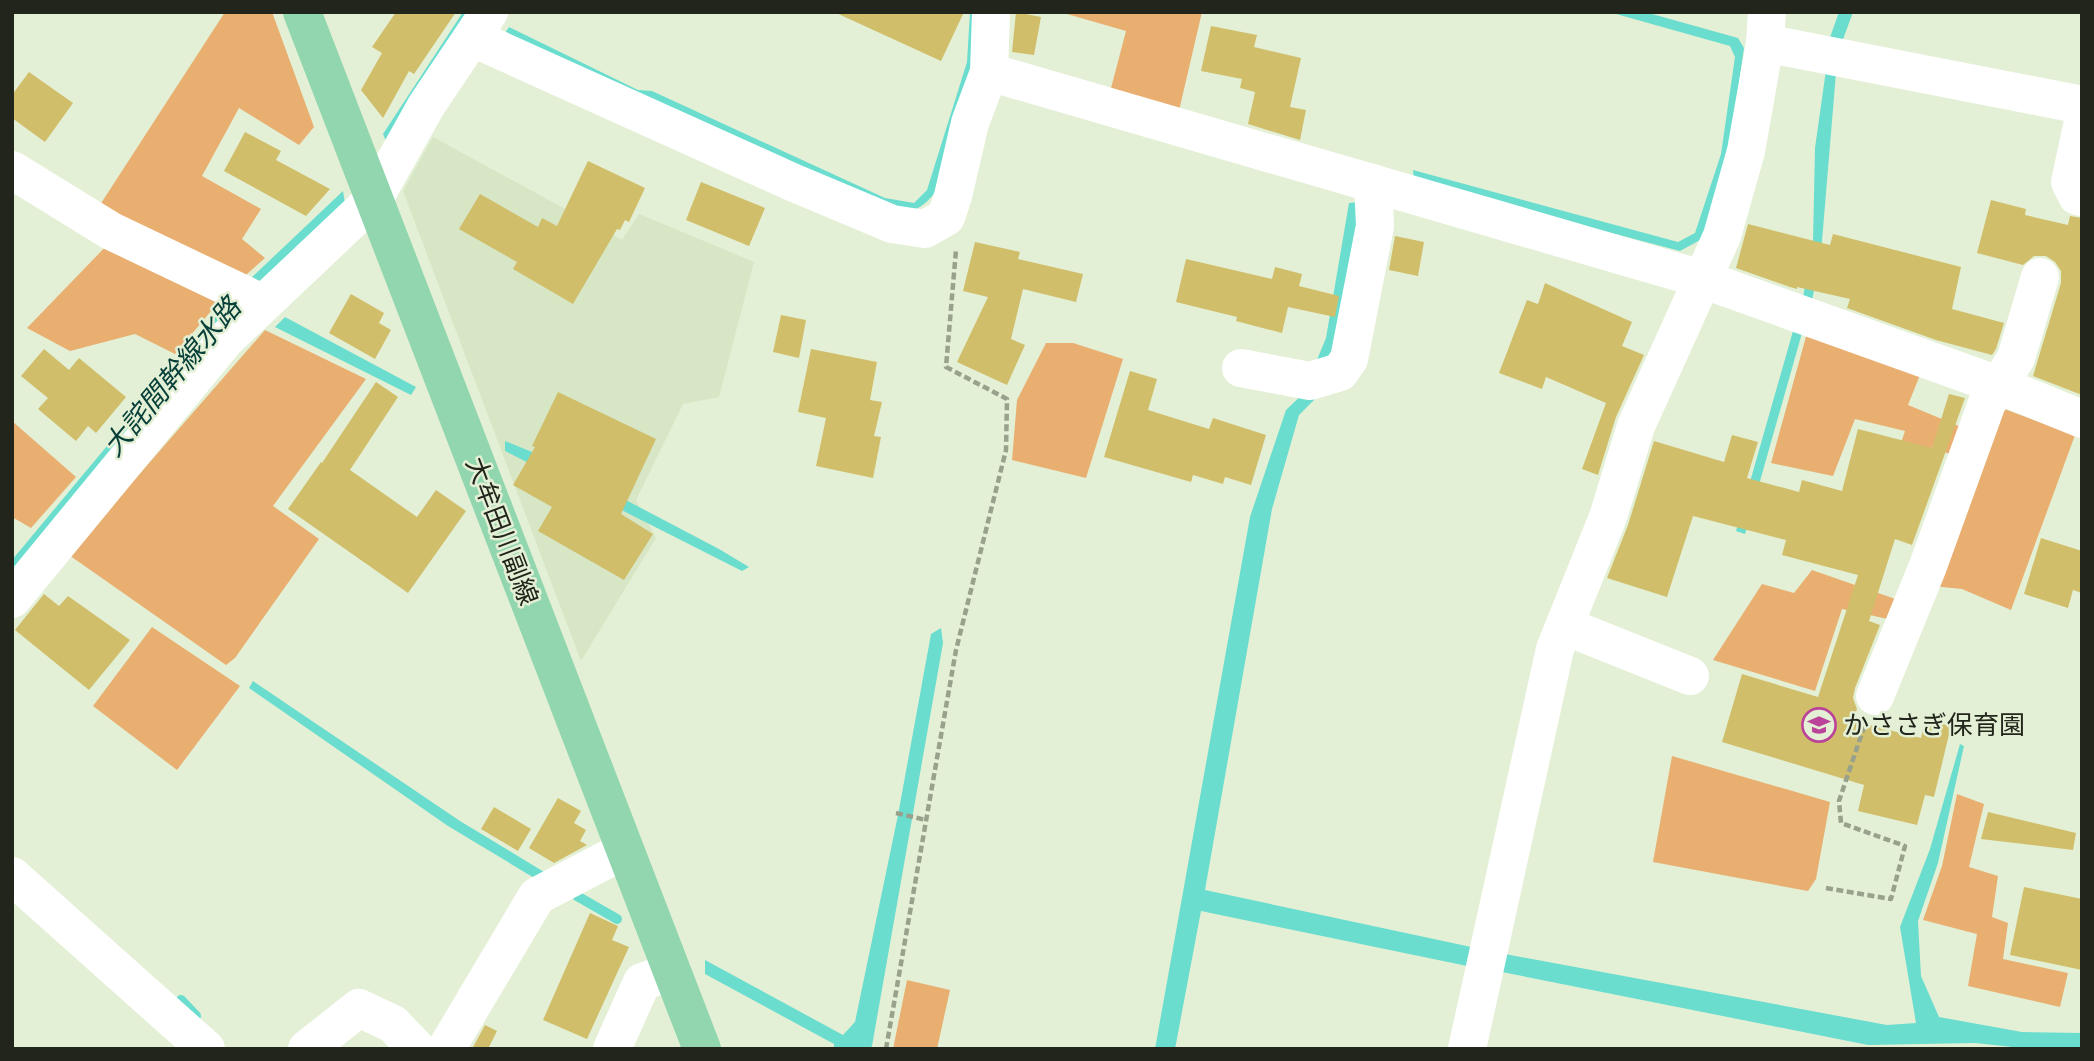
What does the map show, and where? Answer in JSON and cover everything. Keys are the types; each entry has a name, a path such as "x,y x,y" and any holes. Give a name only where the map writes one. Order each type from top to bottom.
{"main road":[{"name":"大牟田川副線","path":"302,12 702,1049"}],"street":[{"path":"12,599 226,339 247,296 374,199 426,106 481,25 779,176 892,223 925,229 946,217 953,196 970,122 989,72 991,12"},
{"path":"1467,1049 1555,649 1608,517 1636,426 1722,236 1746,152 1766,28 2082,105"},
{"path":"989,72 1702,279 1998,385 2082,419"},
{"path":"2082,125 2070,181 2077,196 2082,197"},
{"path":"12,170 111,231 247,296"},
{"path":"1241,368 1310,381 1340,372 1349,359 1375,226 1373,183"},
{"path":"1875,696 1928,566 1987,403 2016,358 2040,277"},
{"path":"1565,626 1690,676"},
{"path":"446,1049 537,896 625,850"},
{"path":"12,876 206,1049"},
{"path":"612,1049 642,982 672,971"},
{"path":"307,1049 359,1008 393,1024 417,1049"}],"path":[{"path":"886,1049 956,650 1006,450 1007,399 946,367 957,238 946,217"},
{"path":"1826,888 1891,899 1905,846 1841,823 1839,801 1875,696"},
{"path":"896,813 926,820"}],"shaded area":[{"path":"225,12 272,12 314,127 299,145 239,108 202,176 261,209 242,239 265,258 238,282 96,211"},
{"path":"1060,12 1202,12 1178,115 1110,92 1126,31"},
{"path":"433,137 622,240 639,214 754,262 719,397 683,404 636,500 656,538 581,661 403,191"},
{"path":"112,240 222,298 175,354 135,334 70,351 27,328"},
{"path":"265,330 366,379 273,506 319,539 235,658 226,665 69,555"},
{"path":"1807,333 1920,375 1908,405 1966,429 1957,457 1932,447 1920,474 1893,467 1905,431 1855,419 1833,476 1771,463"},
{"path":"1046,343 1073,343 1123,359 1086,478 1012,460 1017,400"},
{"path":"1996,406 2075,435 2011,610 1962,589 1932,586"},
{"path":"12,421 76,477 31,528 12,517"},
{"path":"1812,570 1904,602 1897,621 1842,609 1815,691 1713,660 1762,584 1794,593"},
{"path":"152,627 240,686 177,770 93,706"},
{"path":"1672,756 1830,802 1816,879 1808,891 1653,862"},
{"path":"1957,794 1984,804 1969,867 1998,876 1992,917 2008,923 2003,959 2068,973 2060,1007 1968,986 1977,934 1923,920 1942,866"},
{"path":"907,980 950,990 937,1049 893,1049"}],"water":[{"path":"463,12 476,12 387,143 383,134"},
{"path":"970,12 981,12 975,65 934,194 917,209 905,211 883,207 505,33 509,27 638,90 652,91 885,198 914,203 927,190 967,62"},
{"path":"1609,12 1645,12 1738,38 1744,48 1729,152 1702,239 1680,251 1414,181 1413,170 1678,242 1695,233 1721,154 1735,57 1730,46"},
{"path":"1839,12 1853,12 1841,45 1828,43"},
{"path":"1826,70 1836,73 1821,253 1812,301 1803,297 1813,241 1815,148"},
{"name":"大詫間幹線水路","path":"343,191 345,203 12,578 12,560 231,297"},
{"path":"1358,202 1363,221 1336,360 1314,367 1326,338 1349,203"},
{"path":"285,317 416,387 411,395 275,327"},
{"path":"1793,331 1802,333 1745,534 1736,531"},
{"path":"1306,391 1322,392 1299,415 1272,509 1205,890 1476,948 1472,967 1201,911 1175,1049 1155,1049 1250,517 1286,410"},
{"path":"505,441 542,456 749,567 742,571 505,451"},
{"path":"941,628 943,643 872,1046 870,1049 834,1049 834,1044 705,974 705,960 843,1035 855,1022 898,815 931,634"},
{"path":"253,681 460,821 549,875 541,882 448,826 249,688"},
{"path":"1960,744 1964,746 1938,863 1918,921 1921,976 1939,1017 2022,1032 2082,1033 2082,1049 2031,1049 1975,1043 1868,1045 1502,972 1505,954 1887,1025 1916,1023 1900,927 1930,849"}],"building":[{"path":"396,12 456,12 414,74 409,71 383,118 361,90 382,53 372,47"},
{"path":"834,12 964,12 941,61"},
{"path":"1016,12 1041,17 1034,55 1012,52"},
{"path":"1211,26 1257,35 1254,47 1301,58 1290,107 1306,110 1300,140 1248,124 1255,92 1240,88 1242,79 1201,71"},
{"path":"29,72 73,103 45,142 12,118 12,95"},
{"path":"245,132 281,151 276,160 330,189 306,216 224,171"},
{"path":"588,161 645,188 629,222 625,220 620,230 617,229 573,304 513,269 517,262 459,229 480,194 538,227 542,218 557,226"},
{"path":"701,182 765,208 749,246 686,220"},
{"path":"1991,200 2026,209 2025,215 2068,225 2070,216 2082,218 2082,395 2033,376 2061,283 2061,271 2055,262 2046,256 2034,256 2023,265 1977,253"},
{"path":"1748,224 1830,245 1833,234 1961,267 1952,309 2004,323 1996,349 1992,355 1936,340 1847,308 1850,299 1797,289 1736,268"},
{"path":"1395,236 1424,242 1418,276 1389,270"},
{"path":"975,242 1020,252 1018,259 1083,274 1076,302 1023,289 1011,339 1025,345 1007,385 957,362 988,297 963,291"},
{"path":"1186,259 1272,279 1275,267 1302,274 1299,286 1339,296 1335,317 1288,307 1282,333 1236,321 1237,317 1176,302"},
{"path":"1545,283 1632,322 1622,346 1644,355 1616,417 1598,475 1582,469 1606,403 1546,377 1542,389 1499,373 1527,300 1538,304"},
{"path":"351,294 384,313 379,323 391,330 375,359 329,333"},
{"path":"781,315 806,320 799,358 773,352"},
{"path":"44,349 69,370 79,358 126,397 96,433 88,426 76,441 38,409 48,398 21,376"},
{"path":"811,349 877,362 870,400 882,402 874,436 881,437 873,478 816,466 826,418 798,412"},
{"path":"1130,371 1157,379 1148,410 1209,429 1213,418 1266,435 1251,485 1225,477 1223,484 1193,475 1191,482 1104,457"},
{"path":"376,382 398,397 350,470 417,517 436,490 466,511 408,593 288,509"},
{"path":"558,392 656,439 621,514 653,534 624,580 538,531 552,507 513,485 535,447 532,446"},
{"path":"1949,394 1965,398 1912,545 1895,539 1869,621 1880,625 1853,698 1857,709 1853,721 1921,738 1925,720 1951,726 1934,797 1925,795 1917,825 1858,811 1864,785 1722,742 1742,674 1818,697 1858,575 1782,555 1786,540 1693,516 1667,597 1607,578 1628,525 1654,441 1724,462 1732,435 1758,442 1747,478 1799,492 1802,480 1842,491 1858,429 1932,448"},
{"path":"2041,538 2082,551 2082,593 2073,590 2068,608 2024,594"},
{"path":"44,594 59,606 68,596 130,640 89,690 15,630"},
{"path":"558,798 581,811 574,823 586,830 580,841 587,845 554,863 529,848"},
{"path":"494,807 531,829 518,851 481,829"},
{"path":"1988,812 2076,833 2073,850 1981,839"},
{"path":"2024,887 2082,899 2082,970 2010,955"},
{"path":"590,913 618,926 612,940 629,947 587,1039 543,1020"},
{"path":"485,1025 497,1031 488,1049 472,1049"}],"waterway":[{"path":"577,896 617,919"},
{"path":"181,1000 196,1016"}],"place":[{"name":"かささぎ保育園","path":"1819,725"}]}
